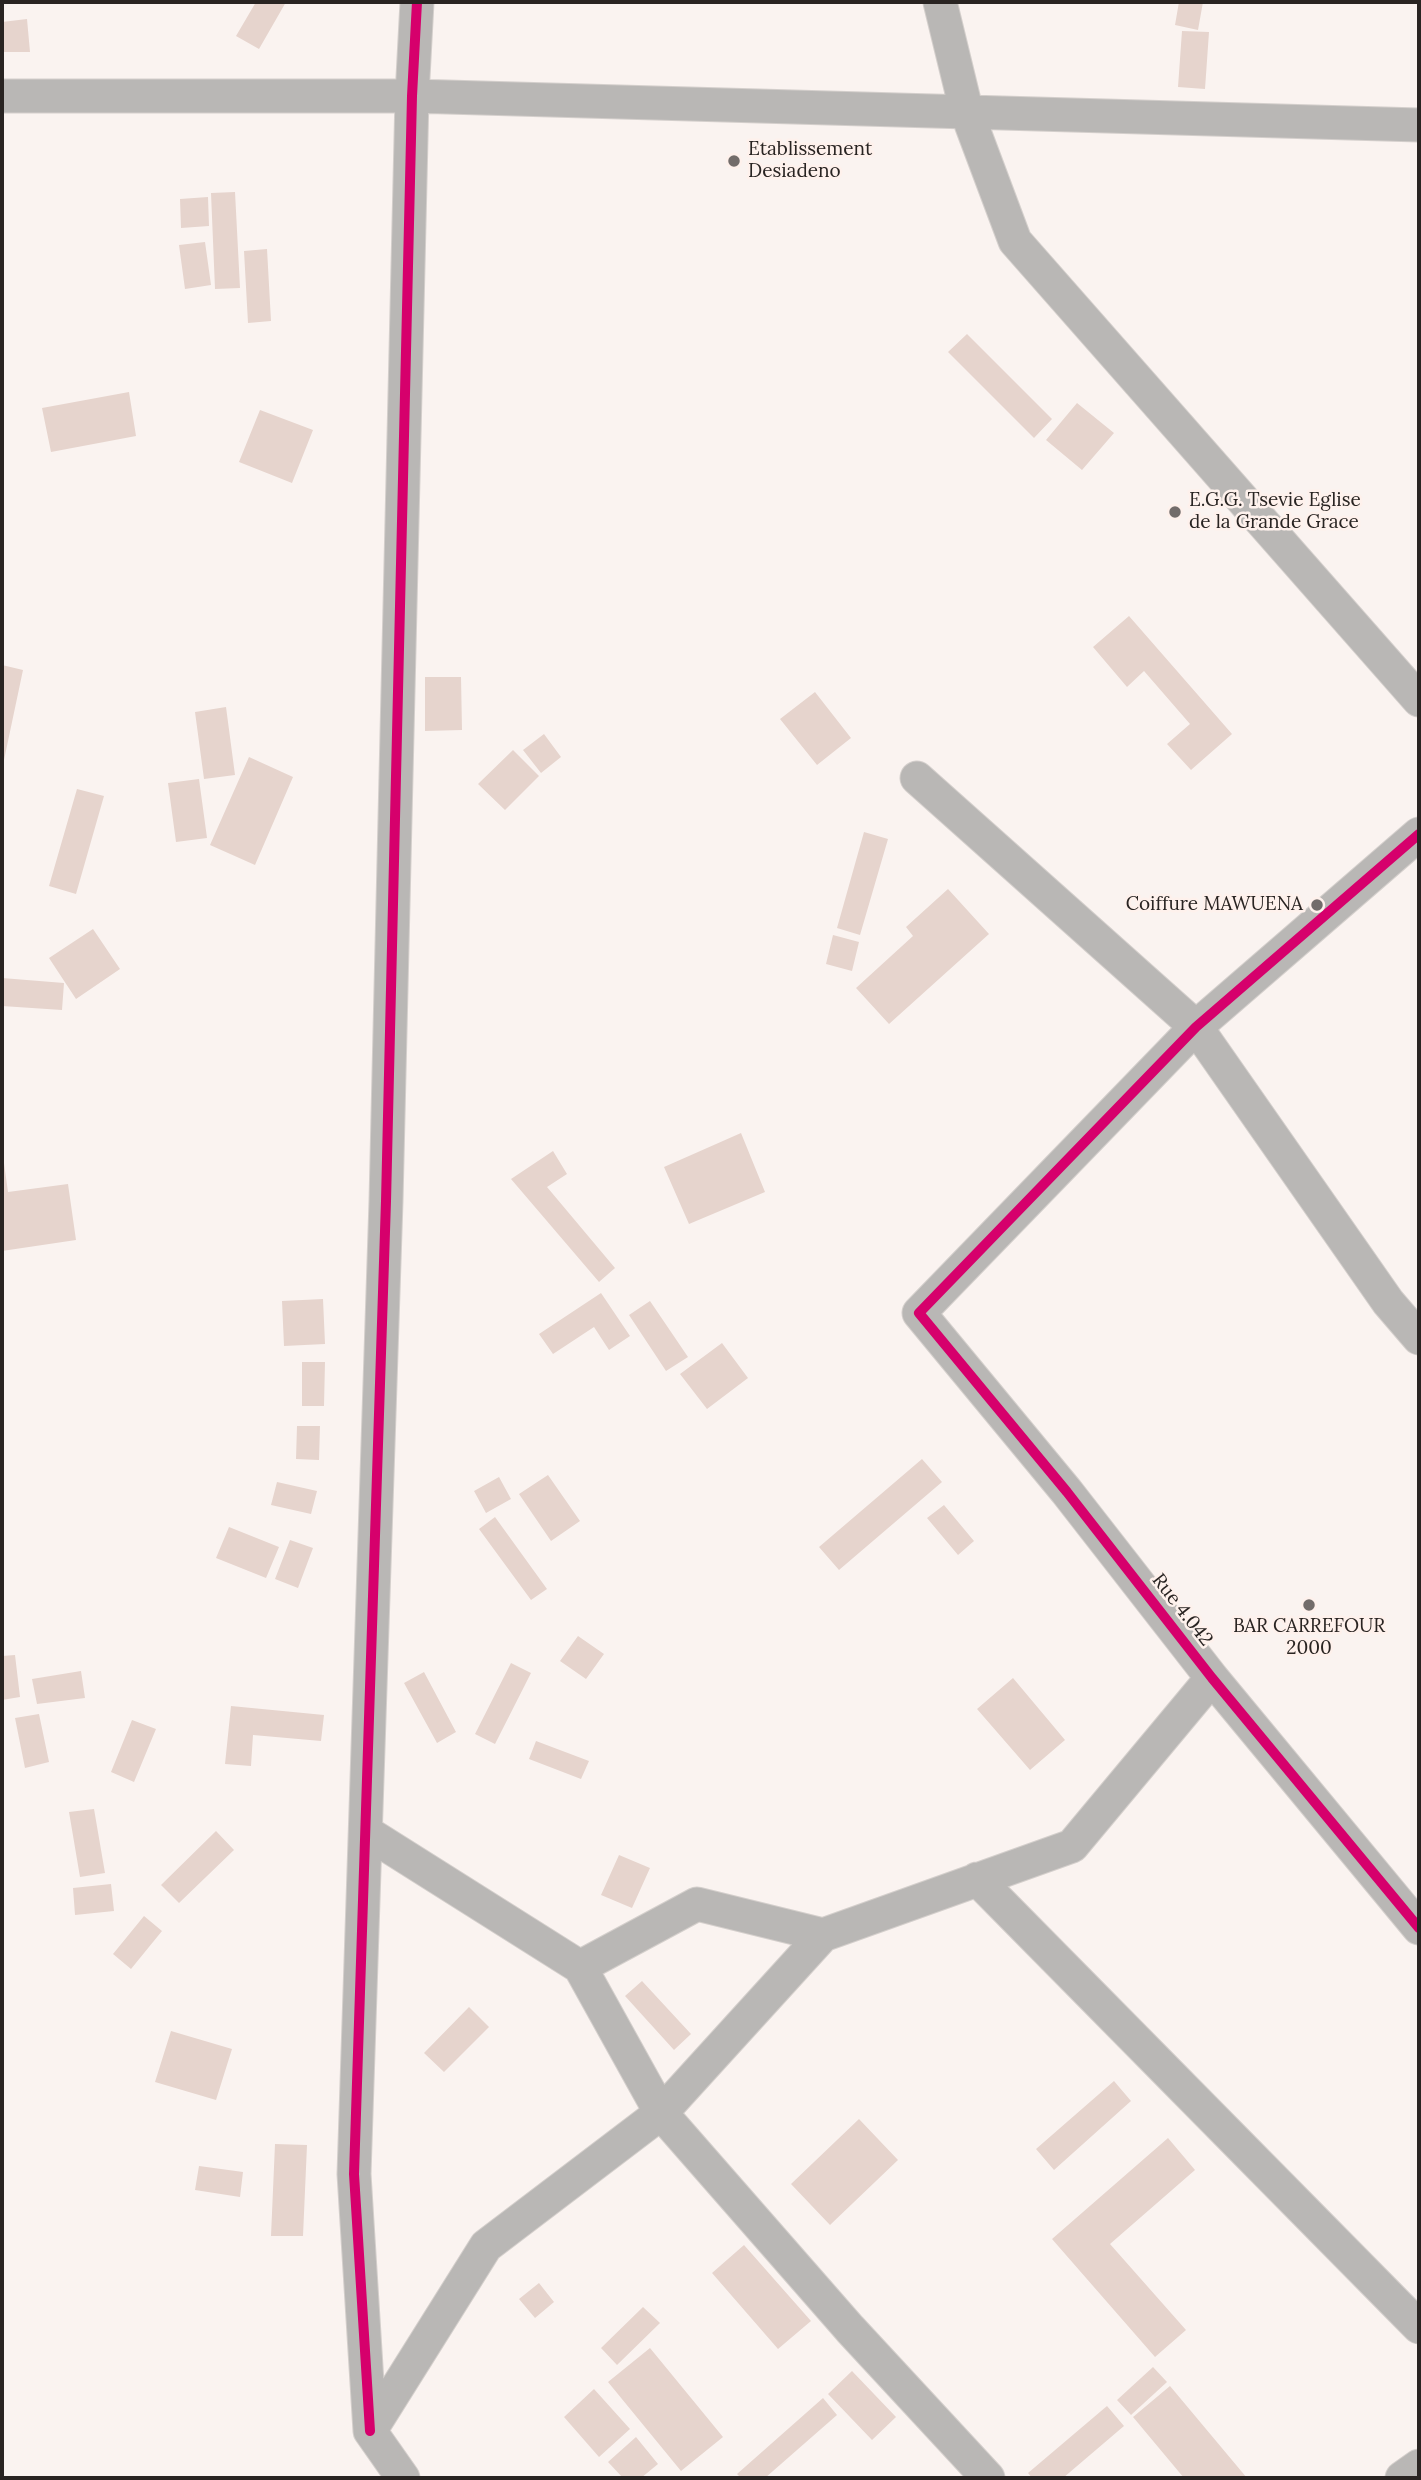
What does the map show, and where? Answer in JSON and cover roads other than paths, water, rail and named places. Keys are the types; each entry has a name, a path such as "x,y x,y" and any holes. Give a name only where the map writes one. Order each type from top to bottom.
{"street":[{"path":"403,2478 370,2431 354,2174 386,1201 412,96 417,2"},
{"path":"940,2 967,113 1015,241 1419,700"},
{"path":"2,96 412,96 1419,125"},
{"path":"917,778 1196,1027 1388,1302 1419,1338"},
{"path":"1196,1027 1419,834"},
{"name":"Rue 4.042","path":"1196,1027 919,1312 1067,1492 1212,1678 1419,1928"},
{"path":"370,2431 486,2246 661,2113 823,1935 1072,1846 1212,1678"},
{"path":"366,1832 580,1968 661,2113 850,2329 988,2478"},
{"path":"977,1879 1419,2327"},
{"path":"580,1968 697,1904 823,1935"},
{"path":"1402,2478 1419,2466"}],"place":[{"name":"Etablissement Desiadeno","path":"734,161"},
{"name":"E.G.G. Tsevie Eglise de la Grande Grace","path":"1175,512"},
{"name":"Coiffure MAWUENA","path":"1317,905"},
{"name":"BAR CARREFOUR 2000","path":"1309,1605"}]}
